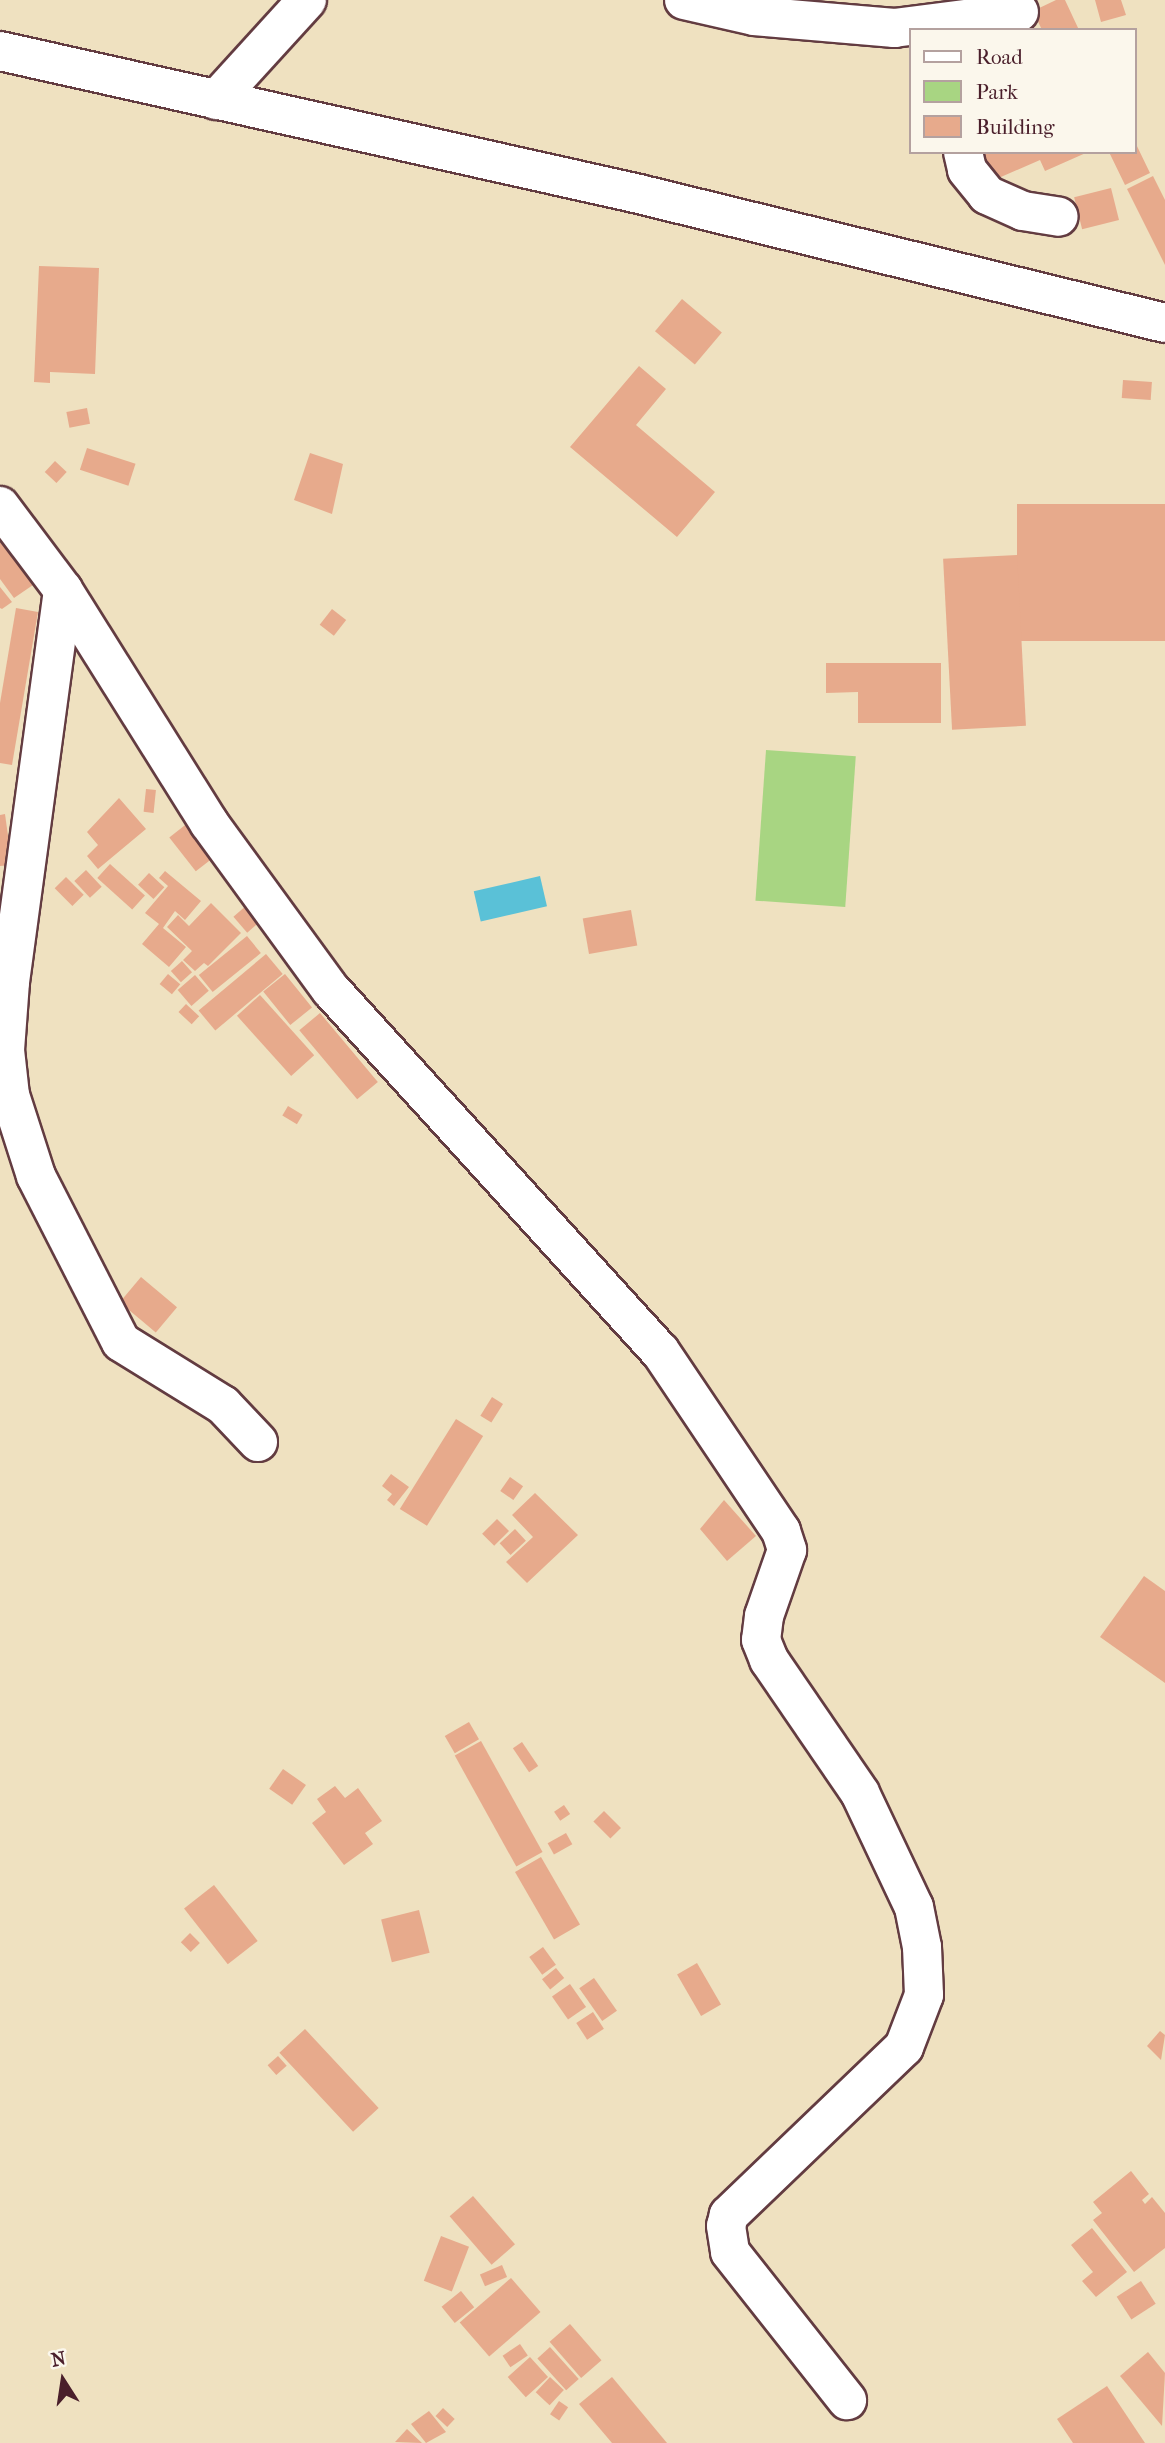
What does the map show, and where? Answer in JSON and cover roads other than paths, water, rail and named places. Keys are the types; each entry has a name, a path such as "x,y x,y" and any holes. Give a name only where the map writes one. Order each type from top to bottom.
{"street":[{"path":"216,100 307,0"},
{"path":"684,0 754,16 894,28 966,24 1019,12"},
{"path":"0,51 639,194 1165,323"},
{"path":"963,154 967,170 987,195 1023,211 1059,217"},
{"path":"0,506 63,590 209,823 331,990 660,1351 782,1531 787,1550 764,1616 761,1640 769,1660 860,1793 914,1907 922,1947 924,1995 904,2047 729,2214 726,2226 730,2252 847,2400"},
{"path":"63,590 10,982 5,1050 10,1095 36,1176 121,1342 223,1405 258,1442"}],"water":[{"path":"540,876 547,906 481,922 474,891"}]}
